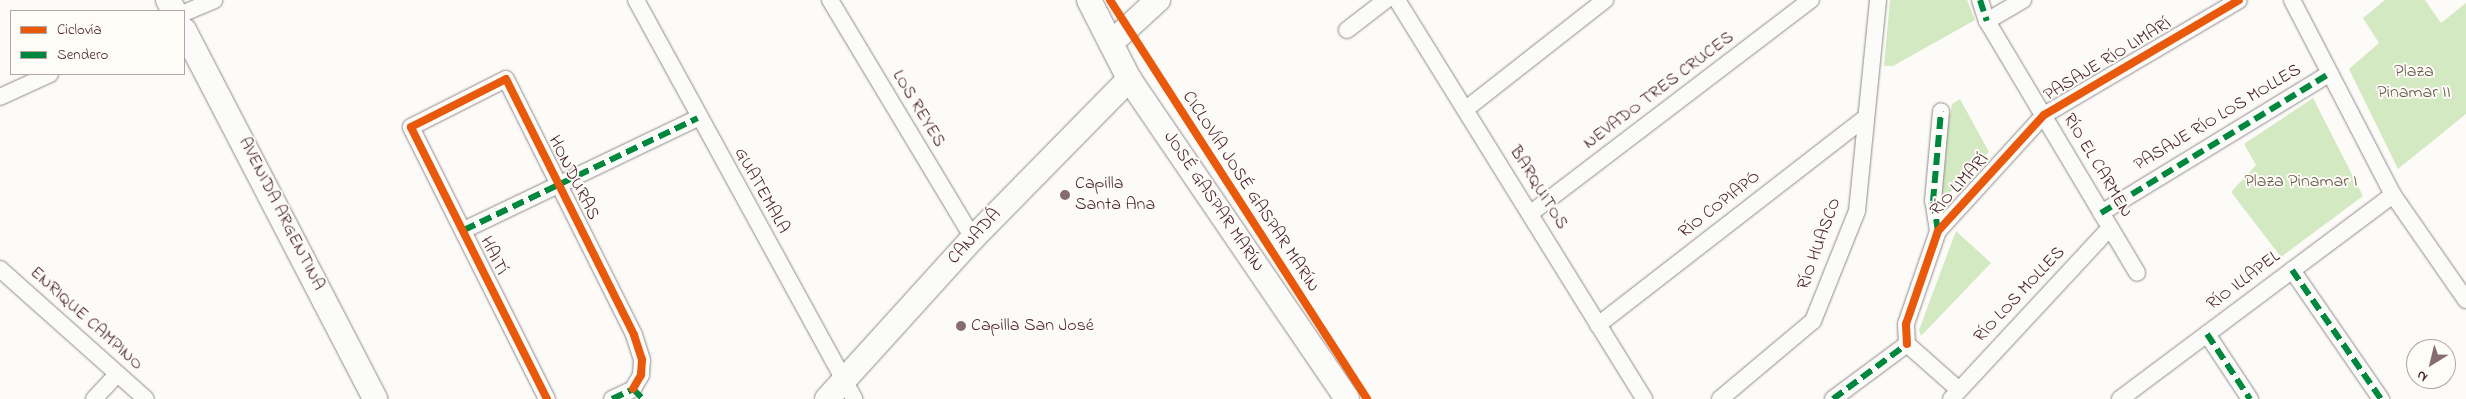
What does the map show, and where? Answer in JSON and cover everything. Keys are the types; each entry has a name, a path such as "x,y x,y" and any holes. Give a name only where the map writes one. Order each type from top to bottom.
{"street":[{"path":"185,13 214,0"},
{"name":"GUATEMALA","path":"636,0 698,118 849,390"},
{"name":"LOS REYES","path":"830,0 973,238"},
{"name":"JOSÉ GASPAR MARÍN","path":"1089,0 1129,79 1347,399"},
{"path":"1111,43 1158,0"},
{"path":"1347,30 1386,0"},
{"name":"BARQUITOS","path":"1397,0 1531,213 1644,399"},
{"path":"1466,109 1605,0"},
{"name":"NEVADO TRES CRUCES","path":"1531,213 1811,0"},
{"name":"RÍO HUASCO","path":"1720,399 1812,321 1856,210 1878,0"},
{"name":"RÍO EL CARMEN","path":"1980,0 1987,21 2137,274"},
{"path":"1987,21 2023,0"},
{"name":"PASAJE RÍO LIMARÍ","path":"2044,115 2239,0"},
{"path":"2292,0 2393,195 2466,300"},
{"name":"AVENIDA ARGENTINA","path":"185,32 375,399"},
{"name":"PASAJE RÍO LOS MOLLES","path":"2102,213 2330,73"},
{"path":"0,97 48,75"},
{"name":"HONDURAS","path":"411,127 506,79 634,335 642,360 638,394"},
{"name":"CANADÁ","path":"826,399 849,390 973,238 1129,79"},
{"path":"1938,231 1933,201 1941,112"},
{"name":"RÍO LIMARÍ","path":"1907,344 1906,324 1938,231 2044,115"},
{"name":"RÍO COPIAPÓ","path":"1598,325 1866,117"},
{"path":"464,230 698,118"},
{"name":"HAITÍ","path":"411,127 547,399"},
{"name":"RÍO ILLAPEL","path":"2120,399 2393,195"},
{"name":"RÍO LOS MOLLES","path":"1955,395 2110,228"},
{"name":"ENRIQUE CAMPINO","path":"0,269 146,399"},
{"path":"2292,270 2381,399"},
{"path":"2206,334 2250,399"},
{"path":"1833,399 1907,344 1955,395"},
{"path":"94,399 117,374"},
{"path":"612,399 638,394"}],"green space":[{"path":"1890,0 1967,0 1975,20 1893,66 1884,66"},
{"name":"Plaza Pinamar II","path":"2385,0 2425,0 2441,23 2466,3 2466,114 2398,169 2349,69 2379,43 2363,18"},
{"name":"Plaza Pinamar I","path":"2313,98 2363,196 2281,257 2231,192 2256,165 2244,144"},
{"path":"1960,99 1989,152 1939,204 1946,115 1950,115 1952,104"},
{"path":"1956,231 1991,263 1921,336 1919,330"}],"marked path":[{"path":"1980,0 1987,21"},
{"path":"2101,213 2330,73"},
{"path":"1938,231 1933,201 1941,111"},
{"path":"464,230 698,118"},
{"path":"2292,270 2381,399"},
{"path":"2207,334 2250,399"},
{"path":"1833,399 1907,344"},
{"path":"633,389 643,399"},
{"path":"612,399 633,389"}],"cycle path":[{"name":"CICLOVÍA JOSÉ GASPAR MARÍN","path":"1110,0 1367,399"},
{"path":"1907,344 1906,324 1938,231 2044,115 2239,0"},
{"path":"547,399 411,127 506,79 634,335 642,360 641,375 633,389"}],"place":[{"name":"Capilla Santa Ana","path":"1065,195"},
{"name":"Capilla San José","path":"961,326"}]}
